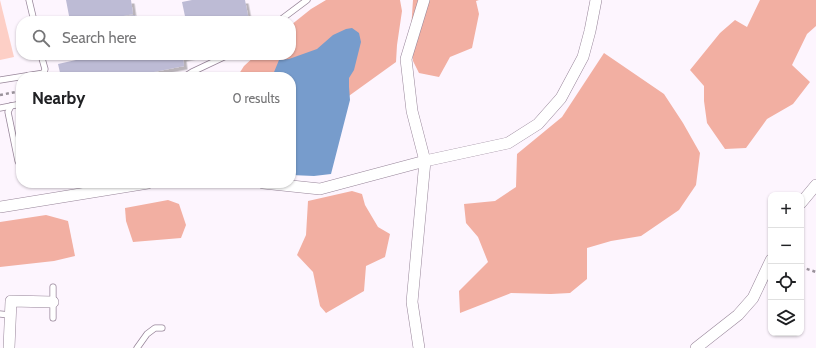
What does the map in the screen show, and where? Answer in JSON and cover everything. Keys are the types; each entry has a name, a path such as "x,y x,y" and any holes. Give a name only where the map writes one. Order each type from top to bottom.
{"street":[{"path":"419,348 412,302 425,161 412,110 406,58 424,0"},
{"path":"296,186 320,189 425,161 508,142 538,124 561,98 583,57 596,0"},
{"path":"804,199 816,184"},
{"path":"0,207 117,188"},
{"path":"696,348 738,315 753,298 769,264"},
{"path":"9,348 5,315 11,301 53,302"}],"lane":[{"path":"29,0 33,16"},
{"path":"286,16 308,0"},
{"path":"42,60 44,72"},
{"path":"192,72 217,60"},
{"path":"0,80 16,78"},
{"path":"0,108 16,105"},
{"path":"11,106 8,112 16,151"},
{"path":"53,287 53,318"},
{"path":"137,348 147,334 155,328 162,328"}],"path":[{"path":"0,95 16,92"},
{"path":"804,268 816,272"}],"shaded area":[{"path":"0,0 14,57 0,60"},
{"path":"326,0 400,0 402,11 396,62 346,98 331,77 296,77 296,72 240,72 251,60 296,60 296,21 311,9"},
{"path":"413,0 479,0 476,1 479,14 472,48 450,57 439,77 419,73 413,61 411,30"},
{"path":"760,0 816,0 816,26 807,34 792,65 810,82 793,104 767,119 746,148 725,149 707,123 704,101 704,86 690,70 720,33 735,20 747,27"},
{"path":"604,53 664,94 700,153 696,185 679,210 641,236 611,241 587,248 587,279 570,293 511,293 460,313 459,291 488,262 478,237 466,223 464,204 495,201 516,187 517,154 562,117"},
{"path":"352,191 362,194 365,205 378,227 390,234 385,257 366,266 364,291 326,313 320,306 313,272 297,255 306,235 308,201"},
{"path":"168,200 179,204 186,225 181,238 133,242 126,221 125,208"},
{"path":"46,215 68,221 75,256 54,261 0,267 0,222"}],"water":[{"path":"352,28 359,33 361,42 354,70 349,78 350,100 331,174 314,176 296,175 296,72 274,72 279,60 296,60 296,56 317,49 333,35"}],"building":[{"path":"66,0 131,0 133,14 123,16 69,16"},
{"path":"192,0 245,0 248,16 185,16 182,2"},
{"path":"76,60 183,60 184,66 153,72 60,72 58,64"}]}
